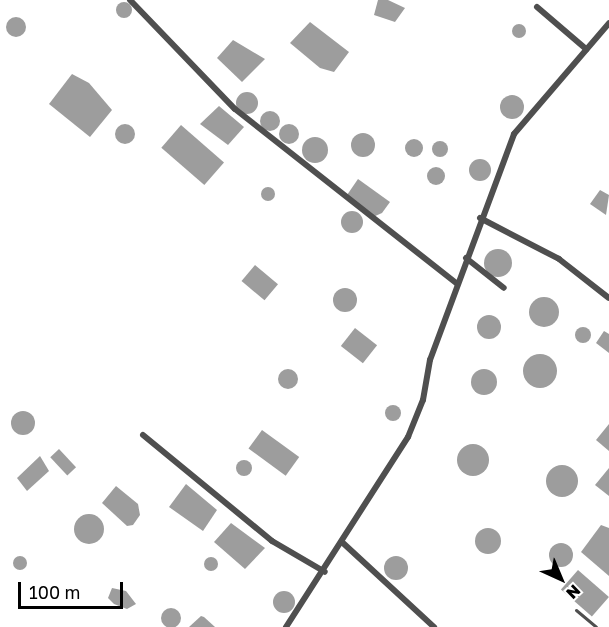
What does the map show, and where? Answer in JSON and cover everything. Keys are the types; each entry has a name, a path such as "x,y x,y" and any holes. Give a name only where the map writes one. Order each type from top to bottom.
{"street":[{"path":"130,0 235,109 457,284"},
{"path":"537,7 586,49"},
{"path":"286,627 325,572 408,438 480,218 525,116 609,24"},
{"path":"480,218 560,259 609,298"},
{"path":"466,258 504,288"},
{"path":"143,435 272,541 325,572"},
{"path":"343,543 434,627"}],"lane":[{"path":"576,610 596,627"}],"shaded area":[{"path":"378,0 388,0 405,8 395,22 374,15"},
{"path":"124,2 130,4 132,10 130,16 124,18 118,16 116,10 118,4"},
{"path":"12,17 20,17 26,23 26,31 20,37 12,37 6,31 6,23"},
{"path":"310,22 349,52 334,72 320,68 290,43"},
{"path":"516,24 522,24 526,31 522,38 516,38 512,34 512,28"},
{"path":"233,40 265,59 242,82 217,58"},
{"path":"72,74 89,83 112,110 90,137 49,104"},
{"path":"247,92 255,95 258,103 255,111 247,114 239,111 236,103 239,95"},
{"path":"512,95 520,99 524,107 520,115 512,119 504,115 500,107 504,99"},
{"path":"219,106 244,127 228,145 200,124"},
{"path":"270,111 277,114 280,121 277,128 270,131 263,128 260,121 263,114"},
{"path":"121,124 129,124 135,130 135,138 129,144 121,144 115,138 115,130"},
{"path":"289,124 296,127 299,134 296,141 289,144 282,141 279,134 282,127"},
{"path":"181,125 224,162 204,185 161,148"},
{"path":"363,133 368,134 374,140 374,150 368,156 363,157 358,156 352,150 351,145 352,140 358,134"},
{"path":"315,137 324,141 328,150 324,159 315,163 306,159 302,150 306,141"},
{"path":"414,139 420,142 423,148 420,154 414,157 408,154 405,148 408,142"},
{"path":"437,141 443,141 448,149 446,155 437,157 432,152 432,146"},
{"path":"480,159 490,166 491,170 484,180 480,181 470,174 469,170 476,160"},
{"path":"436,167 442,170 445,176 442,182 436,185 430,182 427,176 430,170"},
{"path":"358,179 390,202 382,213 373,217 347,195"},
{"path":"268,187 273,189 275,194 273,199 268,201 263,199 261,194 263,189"},
{"path":"600,190 609,195 606,215 590,204"},
{"path":"352,211 360,214 363,222 360,230 352,233 344,230 341,222 344,214"},
{"path":"498,249 508,253 512,263 508,273 498,277 488,273 484,263 488,253"},
{"path":"255,265 278,284 264,300 242,281"},
{"path":"345,288 354,291 357,300 354,309 345,312 336,309 333,300 336,291"},
{"path":"544,297 550,298 558,306 558,318 550,326 544,327 538,326 530,318 529,312 530,306 538,298"},
{"path":"489,315 498,318 501,327 498,336 489,339 480,336 477,327 480,318"},
{"path":"583,327 589,329 591,335 589,341 583,343 577,341 575,335 577,329"},
{"path":"355,328 377,345 363,363 341,346"},
{"path":"604,331 609,334 609,353 596,343"},
{"path":"540,354 552,359 557,371 552,383 540,388 528,383 523,371 528,359"},
{"path":"284,369 292,369 298,375 298,383 292,389 284,389 278,383 278,375"},
{"path":"484,369 493,373 497,382 493,391 484,395 475,391 471,382 475,373"},
{"path":"393,405 399,407 401,413 399,419 393,421 387,419 385,413 387,407"},
{"path":"23,411 31,415 35,423 31,431 23,435 15,431 11,423 15,415"},
{"path":"609,424 609,451 596,440"},
{"path":"262,430 299,457 286,476 248,449"},
{"path":"473,444 484,449 489,460 484,471 473,476 462,471 457,460 462,449"},
{"path":"59,449 76,467 67,475 50,457"},
{"path":"40,456 49,471 27,491 17,478"},
{"path":"241,460 247,460 252,468 250,474 241,476 236,471 236,465"},
{"path":"562,465 573,470 578,481 573,492 562,497 551,492 546,481 551,470"},
{"path":"609,468 609,496 595,485"},
{"path":"186,484 217,510 203,531 169,507"},
{"path":"116,486 138,504 140,515 133,525 127,526 102,503"},
{"path":"89,514 95,515 103,523 103,535 95,543 89,544 83,543 75,535 74,529 75,523 83,515"},
{"path":"231,523 265,548 245,569 214,542"},
{"path":"601,525 609,528 609,576 581,552"},
{"path":"488,528 497,532 501,541 497,550 488,554 479,550 475,541 479,532"},
{"path":"561,543 566,544 572,550 572,560 566,566 561,567 556,566 550,560 549,555 550,550 556,544"},
{"path":"17,556 23,556 27,563 23,570 17,570 13,566 13,560"},
{"path":"396,556 405,559 408,568 405,577 396,580 387,577 384,568 387,559"},
{"path":"208,557 214,557 218,564 214,571 208,571 204,567 204,561"},
{"path":"578,570 609,597 592,617 561,590"},
{"path":"112,588 126,591 136,604 127,609 114,604 108,598"},
{"path":"284,591 292,594 295,602 292,610 284,613 276,610 273,602 276,594"},
{"path":"171,608 178,611 181,618 178,625 171,628 164,625 161,618 164,611"},
{"path":"201,616 204,617 215,627 189,627"}]}
